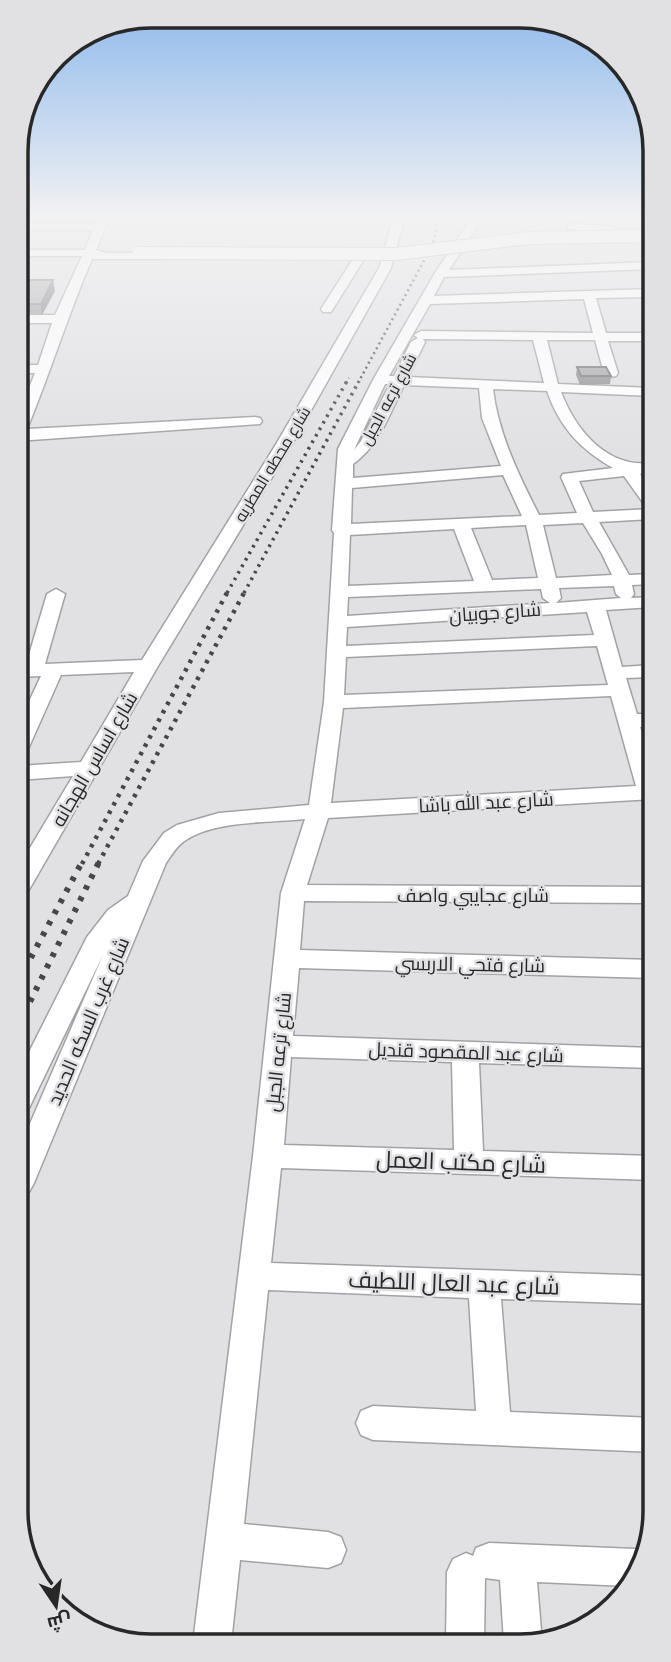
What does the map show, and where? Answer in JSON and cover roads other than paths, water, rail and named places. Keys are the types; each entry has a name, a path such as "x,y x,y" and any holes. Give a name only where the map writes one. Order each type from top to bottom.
{"street":[{"path":"28,408 70,297"},
{"path":"327,309 335,297"},
{"name":"شارع محطه المطريه","path":"148,666 283,446 368,297"},
{"name":"شارع ترعه الجبل","path":"213,1634 268,1156 293,893 319,811 334,702 340,530 348,443 380,380 435,297"},
{"path":"433,300 540,297"},
{"path":"589,297 611,373"},
{"name":"شارع ترعه الجبل","path":"344,474 368,442 421,335 433,300"},
{"path":"28,319 60,319"},
{"path":"421,335 643,337"},
{"path":"539,336 563,415 583,442 628,471 643,491"},
{"path":"28,369 44,369"},
{"path":"380,380 643,393"},
{"path":"486,386 489,418 534,522 554,608"},
{"path":"28,434 256,421"},
{"path":"626,604 624,581 609,547 588,518 569,477 643,469"},
{"path":"344,474 510,470"},
{"path":"340,530 643,515"},
{"path":"461,525 485,586"},
{"path":"338,592 643,580"},
{"path":"28,702 56,594"},
{"name":"شارع جوبيان","path":"337,622 643,603"},
{"path":"595,606 643,767"},
{"path":"335,652 605,640"},
{"path":"35,670 148,666"},
{"name":"شارع اساس الهجانه","path":"28,871 148,666"},
{"path":"334,702 617,682 643,674"},
{"path":"628,721 643,720"},
{"path":"28,772 89,768"},
{"name":"شارع عبد الله باشا","path":"319,811 643,792"},
{"name":"شارع غرب السكه الحديد","path":"28,1162 161,849 185,830 219,820 319,811"},
{"name":"شارع عجايبي واصف","path":"293,893 643,895"},
{"name":"شارع غرب السكه الحديد","path":"28,1082 99,937 117,916 140,898"},
{"name":"شارع فتحي الاربسي","path":"287,959 643,969"},
{"name":"شارع عبد المقصود قنديل","path":"277,1046 643,1058"},
{"path":"465,1052 469,1162"},
{"name":"شارع مكتب العمل","path":"268,1156 643,1168"},
{"name":"شارع عبد العال اللطيف","path":"254,1276 643,1290"},
{"path":"484,1284 494,1428"},
{"path":"373,1423 643,1434"},
{"path":"224,1540 328,1550"},
{"path":"491,1565 628,1568"},
{"path":"491,1565 520,1634"},
{"path":"466,1634 467,1616 491,1565"}],"railway":[{"path":"358,383 405,297"},
{"path":"346,383 349,378"},
{"path":"227,593 347,381"},
{"path":"244,593 359,381"},
{"path":"82,864 228,591"},
{"path":"98,864 245,591"},
{"path":"28,963 82,862"},
{"path":"28,1006 98,864"}]}
